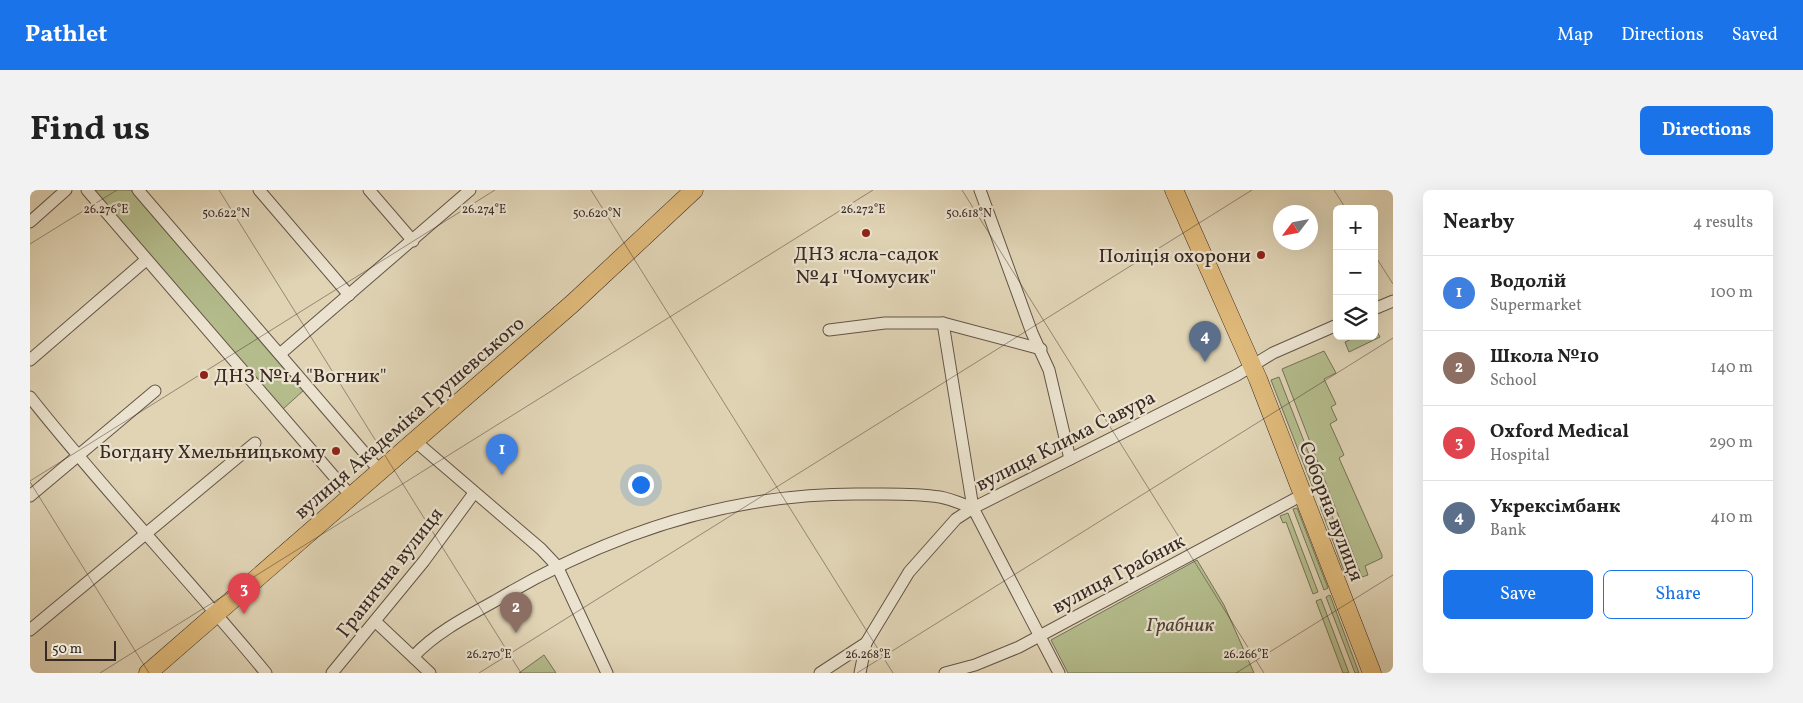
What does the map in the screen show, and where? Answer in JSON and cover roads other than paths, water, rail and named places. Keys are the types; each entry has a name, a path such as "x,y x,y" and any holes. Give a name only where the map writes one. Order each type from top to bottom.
{"main road":[{"name":"вулиця Академіка Грушевського","path":"148,673 620,260 694,190"},
{"name":"Соборна вулиця","path":"1174,190 1252,365 1304,494 1372,673"}],"street":[{"path":"30,222 66,190"},
{"path":"87,190 350,495"},
{"path":"138,190 380,471"},
{"path":"259,190 349,295"},
{"path":"369,190 413,240"},
{"path":"280,354 470,190"},
{"path":"980,190 1032,333 1049,370 1070,459"},
{"path":"30,360 146,260"},
{"path":"1378,307 1393,301"},
{"path":"829,330 885,323 943,323 1041,349"},
{"path":"943,323 973,508 1059,673"},
{"name":"вулиця Клима Савура","path":"414,656 420,649 467,617 556,566 653,527 779,497 821,493 905,494 942,497 973,508 1237,375 1273,353 1333,327"},
{"path":"30,496 155,391"},
{"path":"30,397 76,456 217,613 266,673"},
{"path":"415,441 541,549 556,566 607,673"},
{"path":"30,630 255,443"},
{"name":"Гранична вулиця","path":"336,672 474,493"},
{"name":"вулиця Грабник","path":"945,673 994,658 1040,636 1304,494"},
{"path":"860,673 866,643 908,572 956,519 973,508"},
{"path":"376,622 430,673"},
{"path":"820,673 866,643"}],"place":[{"name":"ДНЗ ясла-садок №41 \"Чомусик\"","path":"866,233"},
{"name":"Поліцiя охорони","path":"1261,255"},
{"name":"Укрексімбанк","path":"1205,362"},
{"name":"ДНЗ №14 \"Вогник\"","path":"204,375"},
{"name":"Богдану Хмельницькому","path":"336,451"},
{"name":"Водолій","path":"502,475"},
{"name":"Oxford Medical","path":"244,614"},
{"name":"Школа №10","path":"516,633"}],"park label":[{"name":"Грабник","path":"1180,624"}]}
